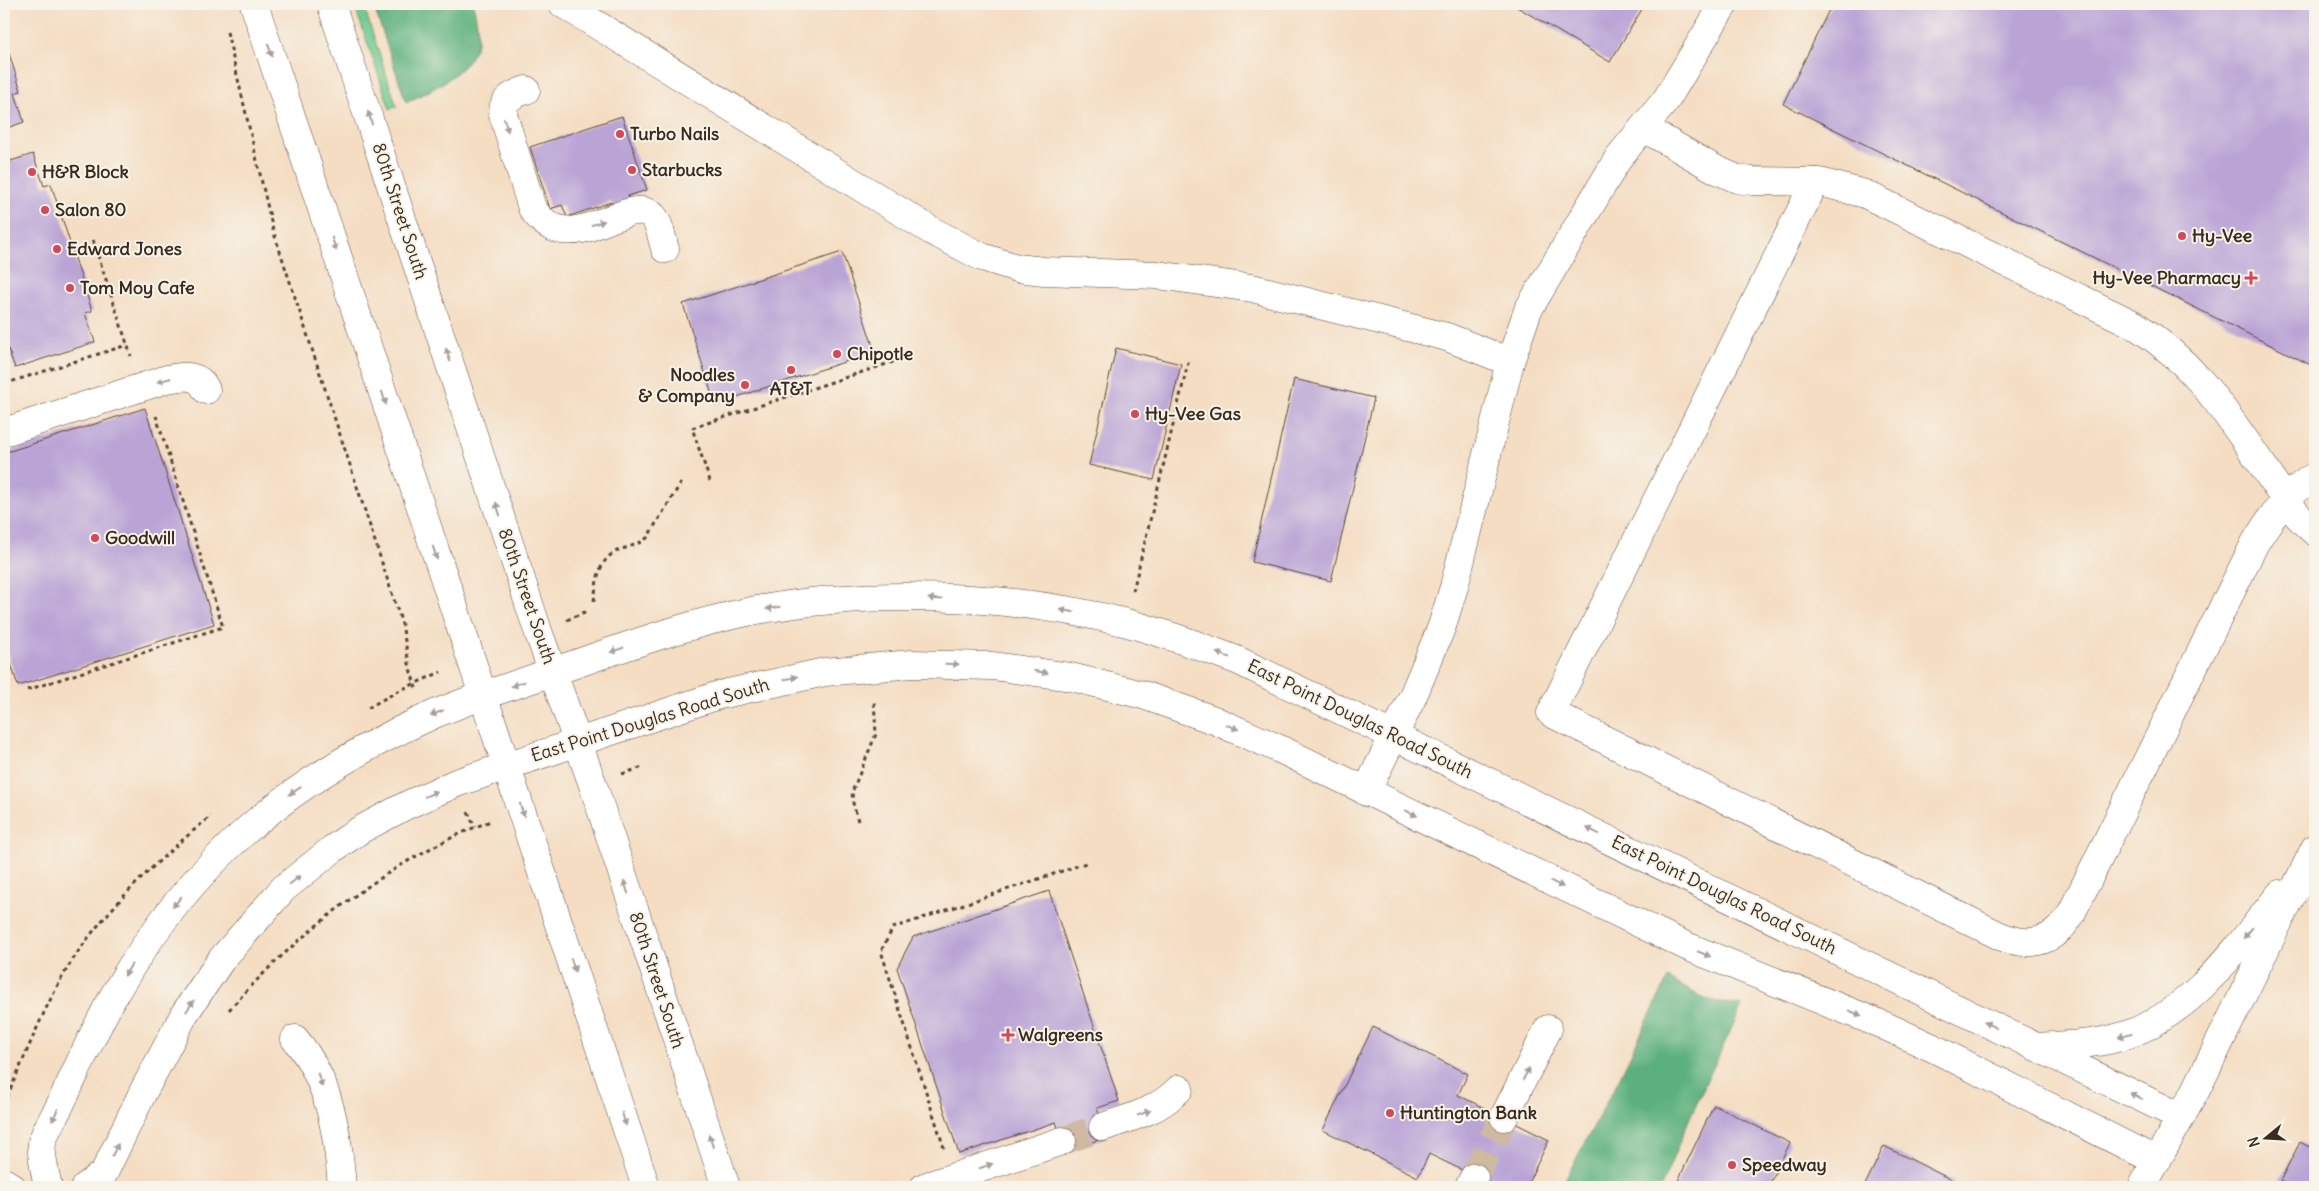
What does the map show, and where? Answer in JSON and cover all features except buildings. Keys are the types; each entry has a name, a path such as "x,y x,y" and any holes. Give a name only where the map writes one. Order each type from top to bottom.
{"street":[{"path":"254,4 646,1187"},
{"name":"80th Street South","path":"332,4 576,742 726,1187"},
{"path":"563,4 932,232 982,258 1031,270 1157,275 1252,288 1446,337 1510,362"},
{"path":"1366,792 1428,662 1448,607 1510,362 1523,321 1532,301 1619,157 1666,100 1724,4"},
{"path":"526,90 508,99 504,105 503,114 532,208 540,218 556,229 575,231 633,212 647,213 657,223 665,249"},
{"path":"1644,128 1736,179 1814,182 1840,186 1865,194 2126,320 2152,336 2185,362 2203,382 2286,500 2304,523 2315,532"},
{"path":"1814,182 1551,712 2000,936 2023,943 2038,942 2052,936 2070,916 2255,543 2286,500 2315,476"},
{"path":"4,432 167,379 185,376 196,378 204,384 206,390"},
{"name":"East Point Douglas Road South","path":"48,1187 42,1143 103,1014 150,936 194,880 236,837 279,803 341,761 429,717 483,696 670,632 718,619 803,603 855,599 916,598 984,601 1069,611 1130,624 1175,637 1239,661 2181,1117"},
{"name":"East Point Douglas Road South","path":"85,1187 104,1173 143,1092 185,1013 220,960 283,889 334,848 360,830 431,794 506,764 719,695 790,678 868,667 911,664 993,666 1071,677 1164,702 1238,730 1686,946 1892,1028 2157,1160"},
{"path":"2036,1048 2119,1037 2146,1027 2168,1014 2198,989 2224,961 2314,851"},
{"path":"2142,1187 2181,1117 2314,851"},
{"path":"1504,1117 1548,1029"},
{"path":"294,1039 311,1059 323,1087 336,1131 342,1187"},
{"path":"1103,1127 1152,1110 1168,1101 1179,1089"},
{"path":"924,1187 1062,1140"},
{"path":"4,1182 12,1187"}],"path":[{"path":"227,31 273,230 402,624 414,683"},
{"path":"93,240 132,360"},
{"path":"4,373 7,383 127,345"},
{"path":"710,481 692,428 911,356"},
{"path":"1131,597 1189,359"},
{"path":"27,690 223,627 155,413"},
{"path":"594,601 598,574 604,561 617,551 638,544 646,538 681,483"},
{"path":"858,821 852,792 876,734 873,696"},
{"path":"592,785 643,767"},
{"path":"226,1013 261,974 280,957 391,870 459,834 522,810"},
{"path":"944,1149 881,951 892,928 1086,863"}],"green space":[{"path":"354,4 363,4 397,107 390,109"},
{"path":"373,4 473,4 478,33 473,53 467,63 448,79 406,102"},
{"path":"1668,978 1705,999 1742,1006 1691,1115 1661,1187 1561,1187 1619,1079"}],"tunnel":[{"path":"1474,1177 1504,1117"},
{"path":"1062,1141 1103,1127"}],"place":[{"name":"Turbo Nails","path":"620,134"},
{"name":"Starbucks","path":"632,170"},
{"name":"H&R Block","path":"32,172"},
{"name":"Salon 80","path":"45,210"},
{"name":"Hy-Vee","path":"2182,236"},
{"name":"Edward Jones","path":"57,249"},
{"name":"Hy-Vee Pharmacy","path":"2251,278"},
{"name":"Tom Moy Cafe","path":"70,288"},
{"name":"Chipotle","path":"837,354"},
{"name":"AT&T","path":"791,370"},
{"name":"Noodles & Company","path":"745,385"},
{"name":"Hy-Vee Gas","path":"1135,414"},
{"name":"Goodwill","path":"95,538"},
{"name":"Walgreens","path":"1008,1035"},
{"name":"Huntington Bank","path":"1390,1113"},
{"name":"Speedway","path":"1732,1165"}]}
